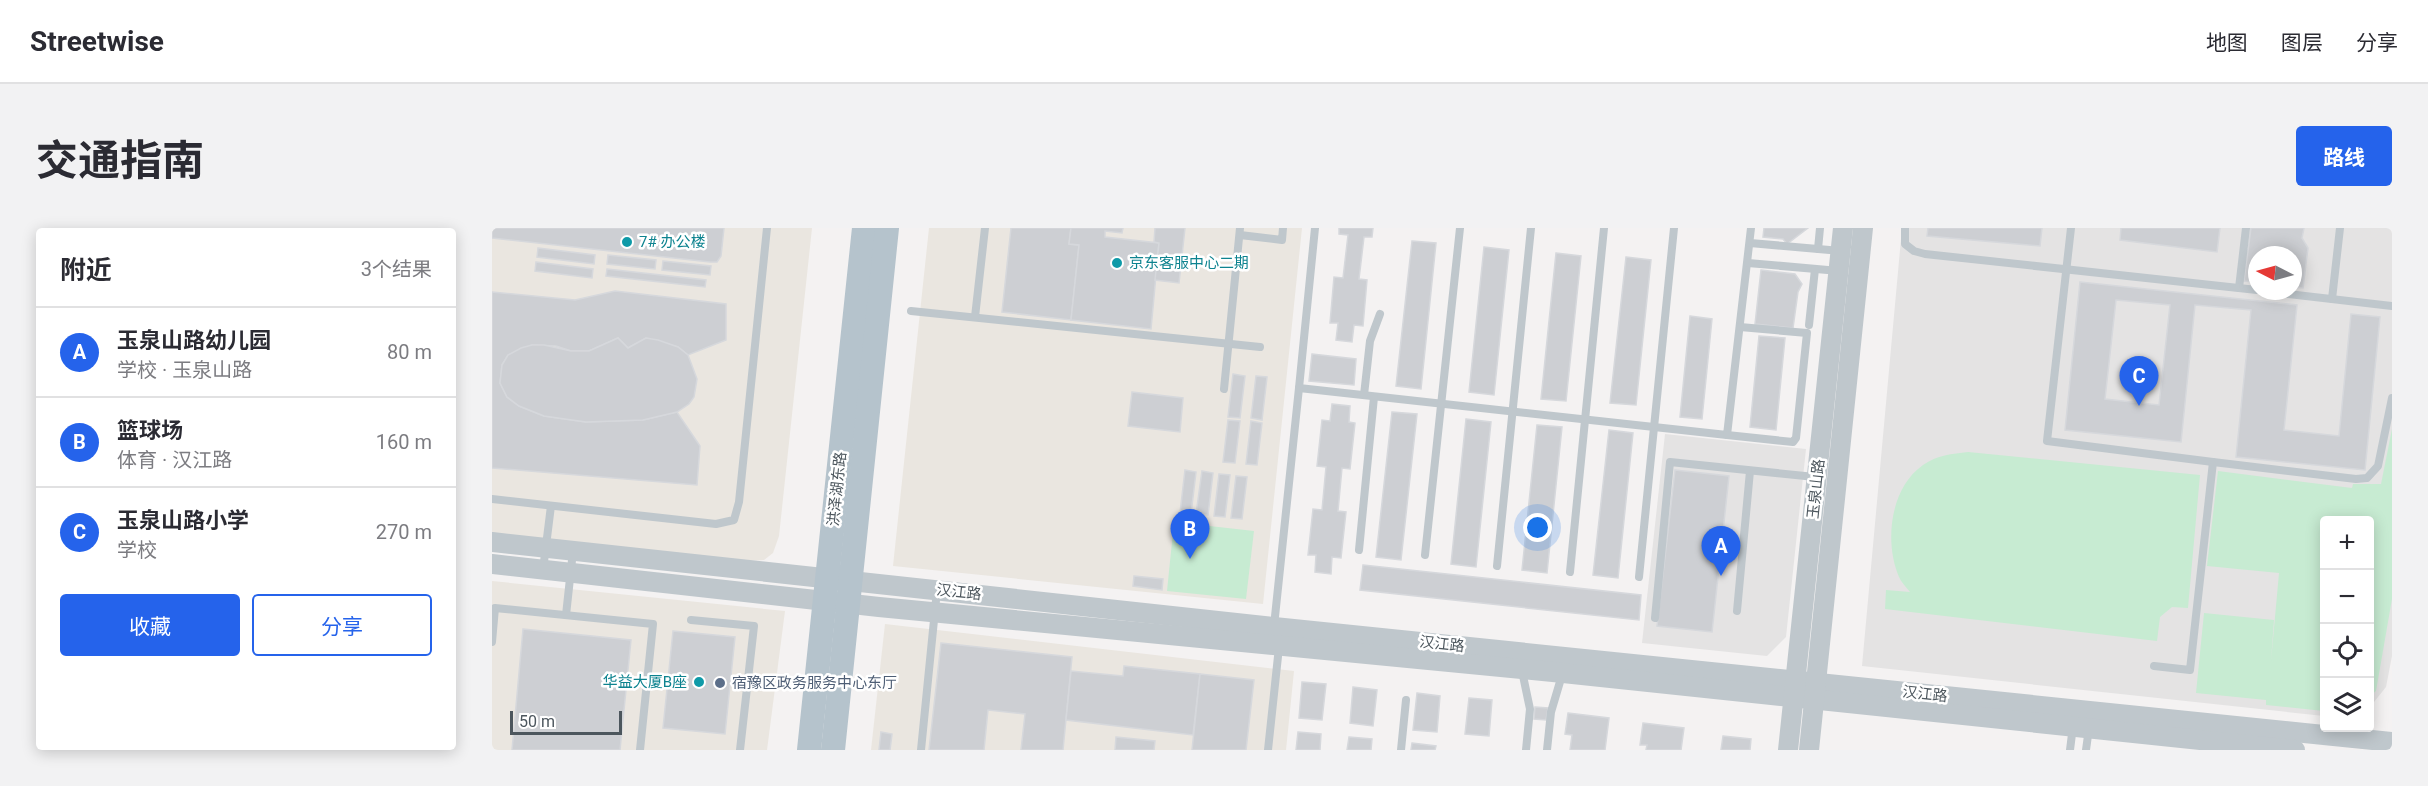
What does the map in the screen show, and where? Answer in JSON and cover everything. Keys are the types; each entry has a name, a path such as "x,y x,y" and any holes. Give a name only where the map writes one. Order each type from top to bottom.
{"main road":[{"name":"洪泽湖东路","path":"833,750 838,591 864,228"},
{"name":"洪泽湖东路","path":"809,750 838,591 887,228"}],"street":[{"name":"玉泉山路","path":"1809,750 1838,479 1850,262 1843,228"},
{"name":"玉泉山路","path":"1788,750 1817,477 1850,262 1863,228"},
{"name":"汉江路","path":"492,542 573,551 838,591 935,612 1278,633 1522,669 1794,690"},
{"name":"汉江路","path":"492,564 570,573 838,591 937,590 1278,633 2082,719 2215,739 2258,742 2392,742"},
{"name":"汉江路","path":"2258,742 2295,750"}],"lane":[{"path":"492,499 716,524 734,520 739,502 767,228"},
{"path":"975,317 985,228"},
{"path":"1224,389 1240,232 1282,240 1283,228"},
{"path":"1268,750 1315,228"},
{"path":"1425,555 1460,228"},
{"path":"1497,566 1531,228"},
{"path":"1570,572 1604,228"},
{"path":"1639,578 1674,228"},
{"path":"1727,435 1751,228"},
{"path":"1818,249 1820,228"},
{"path":"1905,228 1905,244 1925,254 2248,289"},
{"path":"2071,228 2047,441 2356,479 2367,478 2378,466 2392,398"},
{"path":"2239,288 2246,228"},
{"path":"2332,299 2340,228"},
{"path":"1750,243 1818,249 1850,262"},
{"path":"1748,263 1815,269 1850,262"},
{"path":"1809,325 1815,269"},
{"path":"2302,296 2392,306"},
{"path":"911,310 1260,347"},
{"path":"1364,395 1370,340 1380,314"},
{"path":"1299,388 1793,442 1796,438 1807,333 1740,327"},
{"path":"1359,550 1374,397"},
{"path":"1654,618 1670,462 1838,479"},
{"path":"2154,666 2190,670 2212,462"},
{"path":"1737,611 1750,471"},
{"path":"543,570 551,506"},
{"path":"566,615 573,551"},
{"path":"921,750 937,590"},
{"path":"492,642 494,606 653,624 640,750"},
{"path":"691,620 754,626 740,750"},
{"path":"1522,669 1530,709 1526,750"},
{"path":"1547,750 1551,712 1563,673"},
{"path":"1401,750 1406,700"},
{"path":"2070,750 2082,719"},
{"path":"2082,719 2086,750"}],"shaded area":[{"path":"492,228 812,228 779,536 773,553 764,560 746,561 492,533"},
{"path":"929,228 1302,228 1263,604 893,566"},
{"path":"1902,228 2392,228 2392,656 2386,687 2374,702 2374,516 2320,516 2320,716 1862,666"},
{"path":"1665,434 1806,449 1786,637 1767,656 1642,643"},
{"path":"492,581 785,611 767,750 492,750"},
{"path":"885,624 1294,671 1286,750 871,750"}],"green space":[{"path":"2392,429 2392,599 2376,691 2374,693 2374,516 2320,516 2320,711 2266,705 2266,700 2196,693 2204,613 2274,620 2271,661 2279,573 2207,566 2218,471 2352,488 2353,484 2381,484"},
{"path":"1968,452 2200,475 2188,608 2172,607 2160,617 2157,641 1885,609 1886,590 1910,592 1899,577 1892,548 1893,516 1903,487 1912,475 1928,462"},
{"path":"1174,522 1254,531 1246,599 1167,591"}],"building":[{"name":"7# 办公楼","path":"492,228 724,228 721,256 717,262 710,262 492,238"},
{"path":"1011,228 1071,228 1069,244 1079,245 1071,320 1002,312"},
{"name":"京东客服中心二期","path":"1071,228 1123,228 1122,233 1105,231 1105,237 1159,243 1151,329 1071,320 1079,245 1069,244"},
{"path":"1155,228 1185,228 1179,283 1155,280 1159,243 1154,242"},
{"path":"1339,228 1373,228 1372,237 1364,237 1359,279 1367,280 1363,326 1354,325 1352,342 1336,340 1338,323 1330,323 1334,277 1343,278 1348,235 1339,234"},
{"path":"1764,228 1808,228 1787,244 1783,239 1763,237"},
{"path":"1928,228 2042,228 2040,246 1927,236"},
{"path":"2121,228 2220,228 2217,252 2120,240"},
{"path":"2251,228 2304,228 2302,238 2308,248 2303,288 2302,246 2249,246"},
{"path":"1412,241 1436,243 1421,389 1396,386"},
{"path":"1484,247 1509,250 1494,395 1469,392"},
{"path":"538,248 595,255 594,264 537,257"},
{"path":"2248,251 2248,281 2244,281"},
{"path":"1556,253 1581,256 1566,401 1541,399"},
{"path":"608,255 656,260 655,269 607,264"},
{"path":"1626,257 1651,260 1636,405 1610,403"},
{"path":"663,261 711,266 710,275 662,270"},
{"path":"536,262 593,269 592,278 535,271"},
{"path":"607,269 706,280 705,287 606,276"},
{"path":"1761,270 1795,274 1802,284 1798,292 1793,328 1755,324"},
{"path":"2080,282 2297,305 2284,430 2339,436 2351,314 2380,317 2365,470 2236,457 2251,310 2195,305 2181,442 2065,430","holes":["2116,300 2170,305 2159,405 2105,399"]},
{"path":"615,291 726,304 726,340 688,355 678,347 646,338 628,348 618,338 589,351 571,351 556,346 532,345 508,355 502,365 500,383 507,397 519,406 544,416 586,422 643,420 677,412 700,446 697,485 492,468 492,292 575,300"},
{"path":"1690,316 1712,319 1702,419 1680,417"},
{"path":"1759,336 1785,338 1776,430 1750,427"},
{"path":"618,338 628,348 646,338 658,340 678,347 688,355 697,379 694,397 689,404 677,412 643,420 586,422 544,416 519,406 507,397 500,383 502,365 508,355 521,348 544,345 571,351 589,351"},
{"path":"1312,354 1356,359 1354,385 1309,381"},
{"path":"1233,374 1245,376 1240,418 1228,417"},
{"path":"1256,376 1267,377 1262,420 1251,418"},
{"path":"1132,392 1183,398 1180,432 1128,426"},
{"path":"1332,404 1350,406 1349,422 1355,423 1350,469 1342,468 1338,511 1346,512 1341,558 1332,557 1331,574 1315,572 1316,555 1308,555 1313,509 1322,510 1326,467 1317,466 1322,420 1330,421"},
{"path":"1392,412 1417,414 1401,560 1376,557"},
{"path":"1466,419 1491,422 1476,567 1451,564"},
{"path":"1228,420 1240,421 1235,463 1223,462"},
{"path":"1251,421 1262,423 1257,465 1246,464"},
{"path":"1537,425 1562,427 1547,573 1522,570"},
{"path":"1609,430 1633,433 1618,578 1593,575"},
{"path":"1185,470 1196,472 1191,514 1180,513"},
{"path":"1675,470 1729,476 1712,632 1657,626"},
{"path":"1202,471 1213,473 1208,515 1196,514"},
{"path":"1219,474 1230,475 1225,517 1214,516"},
{"path":"1236,476 1247,477 1242,519 1231,518"},
{"path":"1363,565 1641,595 1639,620 1360,590"},
{"path":"1134,576 1163,579 1162,590 1133,586"},
{"path":"523,629 631,640 620,750 512,750"},
{"name":"华益大厦B座","path":"673,631 735,637 725,734 663,728"},
{"path":"941,643 1072,657 1063,750 1021,750 1025,714 988,710 984,750 929,750"},
{"path":"1124,666 1200,674 1193,735 1066,720 1071,671 1123,676"},
{"path":"1200,674 1254,680 1246,750 1192,750"},
{"path":"1302,682 1326,684 1322,720 1299,718"},
{"path":"1353,687 1377,690 1373,726 1350,723"},
{"path":"1417,693 1440,696 1437,732 1413,730"},
{"path":"1469,698 1492,700 1489,736 1465,734"},
{"path":"1535,707 1548,708 1546,720 1534,719"},
{"path":"1568,713 1609,718 1605,750 1570,750 1572,735 1565,734"},
{"path":"1643,723 1684,728 1681,750 1646,750 1647,745 1640,745"},
{"path":"881,732 892,734 890,750 879,750"},
{"path":"1298,732 1321,734 1320,750 1296,750"},
{"path":"1723,736 1751,739 1750,750 1721,750"},
{"path":"1116,737 1155,741 1154,750 1115,750"},
{"path":"1349,737 1372,739 1371,750 1347,750"},
{"path":"1412,743 1436,746 1435,750 1411,750"}],"place":[{"name":"7# 办公楼","path":"627,242"},
{"name":"京东客服中心二期","path":"1117,263"},
{"name":"玉泉山路小学","path":"2139,406"},
{"name":"篮球场","path":"1190,559"},
{"name":"玉泉山路幼儿园","path":"1721,576"},
{"name":"华益大厦B座","path":"699,682"},
{"name":"宿豫区政务服务中心东厅","path":"720,683"}]}
